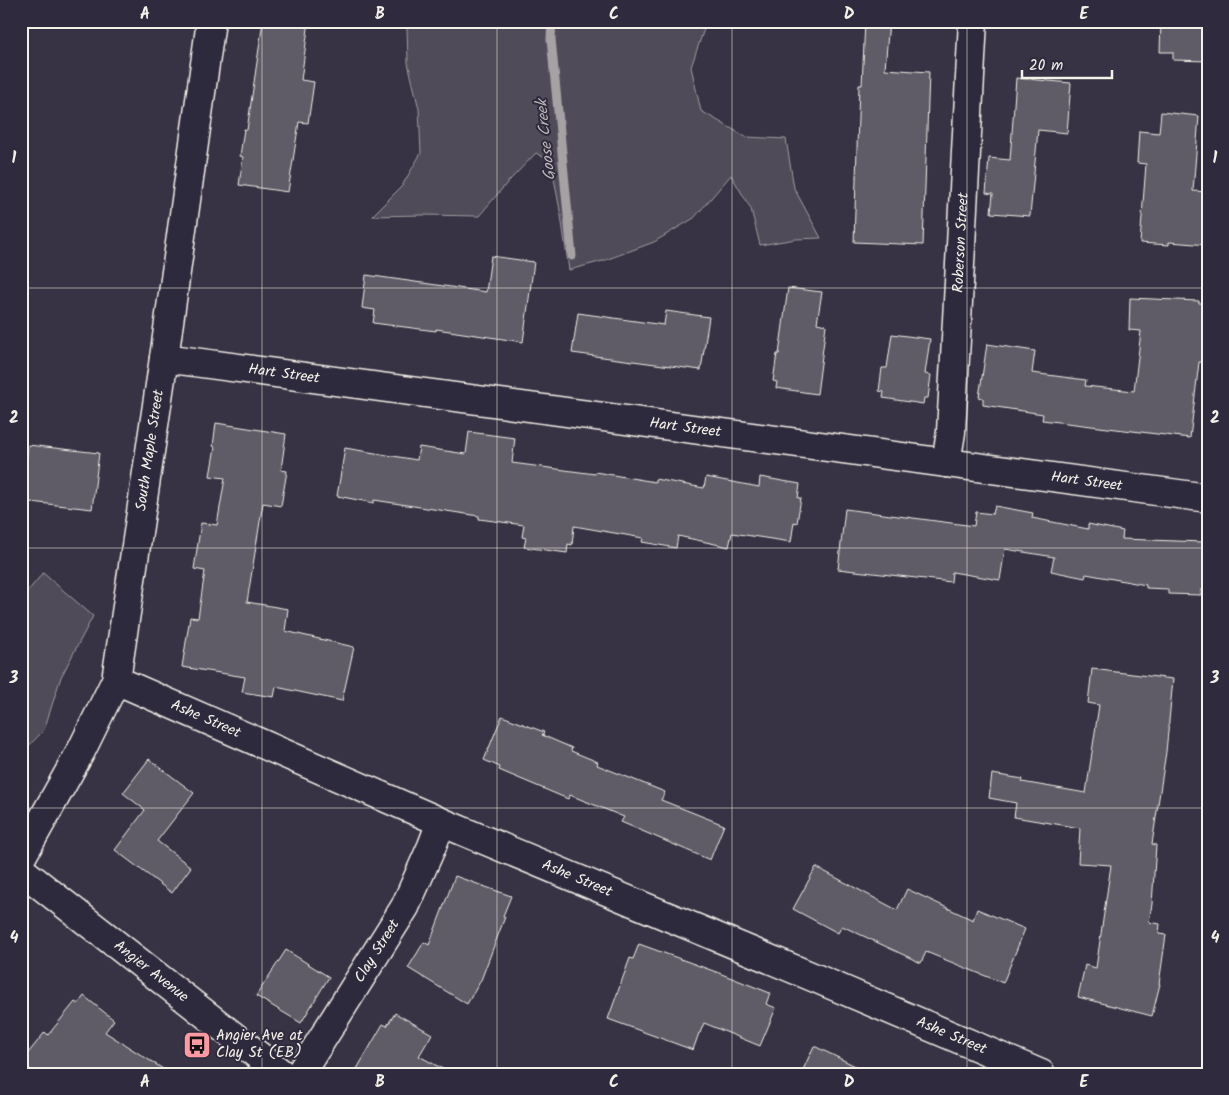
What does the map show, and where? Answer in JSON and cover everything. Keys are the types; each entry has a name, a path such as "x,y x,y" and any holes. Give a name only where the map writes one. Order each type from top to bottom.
{"street":[{"name":"South Maple Street","path":"21,858 81,751 116,680 164,358 211,21"},
{"name":"Roberson Street","path":"946,463 951,432 973,21"},
{"name":"Hart Street","path":"164,358 1208,498"},
{"name":"Ashe Street","path":"116,680 441,822 1041,1074"},
{"name":"Clay Street","path":"300,1074 405,907 441,822"},
{"name":"Angier Avenue","path":"21,870 282,1074"}],"shaded area":[{"path":"407,21 714,21 704,29 691,67 701,111 746,137 786,139 794,188 821,238 796,239 760,245 751,209 731,175 694,218 654,242 603,261 569,270 551,162 536,153 479,216 372,216 402,186 421,153 419,109 408,63"},
{"path":"43,573 93,616 61,677 44,730 21,754 21,599"}],"building":[{"path":"263,21 309,21 301,80 314,82 308,123 299,122 288,192 239,185 243,157 240,156 244,129 247,130"},
{"path":"865,21 889,21 885,69 929,72 923,245 854,242 859,85 862,85"},
{"path":"1161,21 1208,21 1208,61 1173,60 1173,52 1160,52"},
{"path":"1016,78 1071,83 1067,133 1038,130 1030,216 991,213 993,194 986,193 989,158 1010,160"},
{"path":"1161,112 1199,116 1193,191 1208,192 1208,245 1169,242 1169,245 1140,243 1146,164 1137,163 1139,131 1159,133"},
{"path":"491,256 534,262 523,342 436,329 436,331 373,323 375,310 362,308 366,275 486,292"},
{"path":"788,288 822,292 817,323 826,325 817,394 776,388 777,382 773,381 777,354 779,354"},
{"path":"1130,298 1208,303 1208,362 1199,362 1190,438 1042,420 1043,414 983,405 983,398 979,397 987,344 1035,351 1032,373 1086,380 1085,386 1134,391 1141,331 1129,330"},
{"path":"666,311 709,317 701,370 572,353 578,313 664,325"},
{"path":"892,334 930,339 925,374 931,375 928,398 924,398 923,404 883,398 884,392 879,391 882,368 887,368"},
{"path":"216,423 286,434 281,470 287,471 281,506 263,503 247,602 288,609 285,631 354,647 342,701 276,687 274,697 242,692 245,677 182,667 190,617 198,618 205,571 194,569 201,523 217,525 225,478 210,476 215,447 213,446"},
{"path":"469,432 515,438 512,463 595,474 595,472 655,482 655,479 704,488 706,477 759,487 760,477 800,484 798,498 801,498 797,523 794,522 791,542 732,533 729,547 678,536 676,548 642,542 643,538 574,526 572,545 568,544 567,553 524,547 526,538 522,537 524,525 479,519 479,516 374,500 374,503 337,496 345,448 417,460 419,447 466,454"},
{"path":"28,445 99,453 92,509 22,501"},
{"path":"995,506 1033,513 1032,518 1088,529 1088,524 1123,531 1122,539 1203,542 1202,546 1208,546 1208,590 1201,590 1201,595 1168,594 1168,589 1146,588 1146,585 1086,574 1085,578 1051,571 1054,557 1005,549 1000,580 952,572 951,582 838,569 845,509 974,526 976,512 993,514"},
{"path":"1092,669 1173,679 1166,752 1152,844 1156,845 1149,922 1160,924 1159,934 1166,935 1160,984 1152,1016 1078,997 1085,965 1096,968 1111,865 1078,863 1080,828 1014,817 1016,803 989,798 992,774 1023,779 1022,782 1086,793 1099,705 1088,703"},
{"path":"502,716 544,732 542,735 572,748 571,751 598,762 597,765 665,792 661,800 724,825 710,860 621,822 624,817 570,795 568,799 499,770 500,767 484,760"},
{"path":"149,759 194,793 157,841 191,867 172,893 115,850 145,810 123,793"},
{"path":"816,867 897,910 907,889 973,920 977,909 1025,929 1003,983 926,952 921,963 842,926 838,933 793,909"},
{"path":"455,876 511,896 481,980 467,1004 408,968 424,942 429,945"},
{"path":"639,944 770,993 766,1004 776,1008 760,1046 704,1023 693,1050 608,1019 630,958 633,959"},
{"path":"286,950 329,977 301,1023 256,996"},
{"path":"84,996 114,1020 105,1032 171,1074 36,1074 21,1062 45,1032 48,1035 75,1002 78,1004"},
{"path":"395,1013 432,1034 419,1056 452,1074 354,1074 383,1024 387,1026"},
{"path":"814,1046 872,1074 801,1074"}],"waterway":[{"name":"Goose Creek","path":"552,21 551,39 572,256"}],"place":[{"name":"Angier Ave at Clay St (EB)","path":"197,1045"}]}
